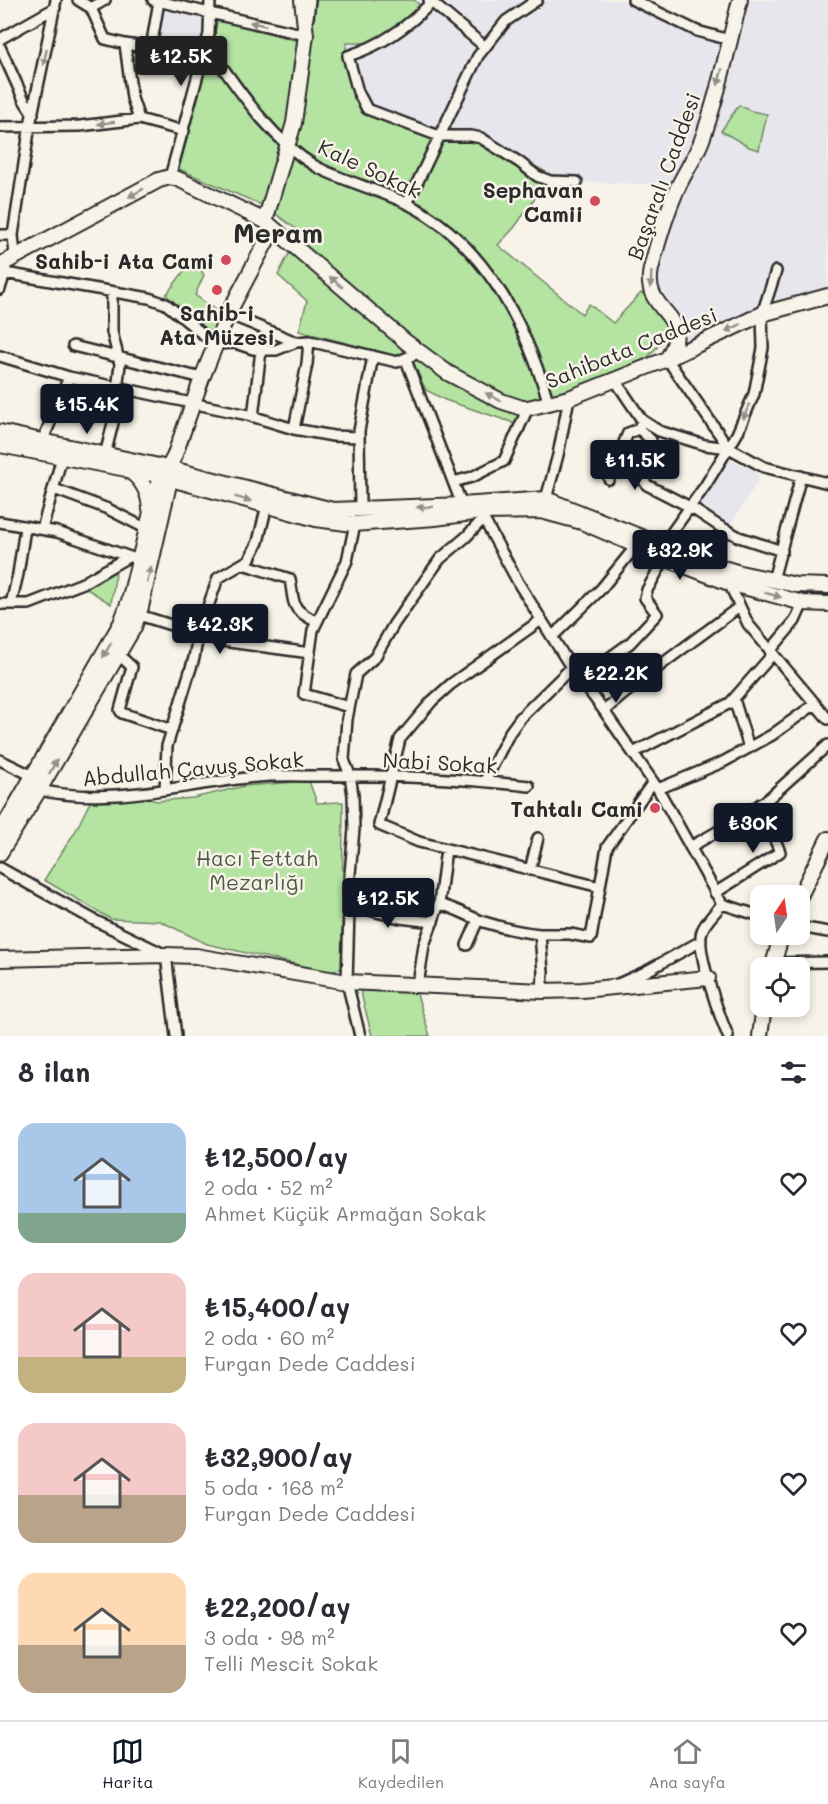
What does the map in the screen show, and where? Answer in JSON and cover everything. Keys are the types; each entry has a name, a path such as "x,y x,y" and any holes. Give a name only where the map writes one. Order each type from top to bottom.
{"street":[{"path":"78,0 91,8 105,39 203,56"},
{"path":"91,8 105,0"},
{"path":"151,48 156,0 306,35"},
{"path":"7,264 159,180 170,177 206,44 211,13 210,0"},
{"path":"302,0 306,35"},
{"path":"1,830 115,635 129,601 134,559 215,344 269,225 296,112 310,0"},
{"path":"406,204 472,65 484,46 506,21 537,0"},
{"path":"633,0 697,31 730,40"},
{"name":"Başaralı Caddesi","path":"667,359 676,340 677,329 652,295 649,279 669,209 704,136 740,0"},
{"path":"484,46 430,1 416,19 396,35 372,48 348,56 358,92 367,109 439,136 481,138 537,176 550,181 577,182"},
{"path":"0,39 56,4"},
{"path":"0,289 13,235 30,125 56,4"},
{"path":"125,44 132,98 139,119"},
{"name":"Kale Sokak","path":"206,44 249,103 288,145 316,166 420,211 453,236 478,261 497,285 527,342 549,404"},
{"path":"0,47 24,100 33,114"},
{"path":"0,127 81,126 139,119 184,131"},
{"name":"Sahibata Caddesi","path":"170,177 269,225 448,373 501,401 528,408 569,398 615,380 667,359 762,314 828,296"},
{"path":"0,235 13,235"},
{"path":"7,264 112,292 150,298 166,304 215,344 235,343 261,350 276,350 296,342 309,341 397,362 420,352"},
{"path":"580,679 630,643 657,614 645,598 647,590 664,552 737,434 754,394 763,348 762,314 776,271"},
{"path":"105,454 114,419 118,388 118,358 112,332 112,292"},
{"path":"228,314 296,342"},
{"path":"294,429 307,364 309,341"},
{"path":"73,346 202,378"},
{"path":"253,417 261,350"},
{"path":"0,356 69,377 253,417 294,429 333,436 359,437"},
{"path":"360,509 359,437 373,356"},
{"path":"667,359 729,448"},
{"path":"406,360 462,505"},
{"path":"42,442 69,377"},
{"path":"615,380 651,440 644,481 647,485 690,507 739,537 782,551"},
{"path":"546,499 569,398"},
{"path":"453,482 472,477 504,461 528,408"},
{"path":"640,424 705,445 729,448 764,467 828,483"},
{"path":"609,479 628,433 640,424"},
{"path":"0,432 105,454 267,506 316,519 355,524 541,511 582,522 636,546 796,585 828,586"},
{"path":"0,445 126,469 166,474 333,510 546,499 604,521 729,583 803,603 828,604"},
{"path":"42,529 62,457"},
{"path":"126,469 144,486 151,515"},
{"path":"0,853 119,655 139,615 166,474"},
{"path":"773,580 801,476"},
{"path":"54,489 108,509 147,529"},
{"path":"165,790 167,746 194,658 198,635 218,578 249,560 258,542 267,506"},
{"path":"482,515 519,584 571,668 604,711 655,786 722,904 750,913"},
{"path":"360,1036 346,982 354,829 353,795 350,776 344,760 349,707 356,674 375,657 399,616 440,559 466,537 482,515"},
{"path":"0,522 70,536 134,559"},
{"path":"349,707 304,694 313,630 346,561 355,524"},
{"path":"11,604 25,528"},
{"path":"552,637 601,589 636,546"},
{"path":"0,604 29,604 74,587 134,559"},
{"path":"243,564 290,579 294,607 299,613 317,622"},
{"path":"729,583 748,624 828,719"},
{"path":"633,753 730,703 795,621 803,603"},
{"path":"604,711 643,677 739,607"},
{"path":"139,615 222,641 310,653"},
{"path":"541,620 451,684 432,701 400,738 379,825 419,843 600,887"},
{"path":"119,655 132,667 120,710 122,713 172,730"},
{"path":"484,781 510,732 521,717 571,668"},
{"path":"734,699 749,748"},
{"path":"439,904 478,920 514,931 570,934 591,938 607,847 655,786 723,762 772,735 815,704"},
{"path":"690,847 731,824 760,804 828,745"},
{"path":"0,760 33,776"},
{"name":"Nabi Sokak","path":"350,776 484,781 529,786"},
{"name":"Abdullah Çavuş Sokak","path":"39,790 63,795 107,797 257,777 350,776"},
{"path":"715,892 780,852 760,804"},
{"path":"530,870 538,838"},
{"path":"805,885 828,839"},
{"path":"418,985 424,945 439,904 446,849"},
{"path":"0,868 94,921 166,955"},
{"path":"722,904 702,931 701,941 708,978 729,1036"},
{"path":"349,905 400,918 433,922"},
{"path":"467,945 478,920"},
{"path":"810,929 828,932"},
{"path":"540,934 542,991"},
{"path":"609,988 645,972 701,941"},
{"path":"166,955 176,1036"},
{"path":"0,959 196,956 346,982 542,991 609,988 708,978"},
{"path":"810,963 828,962"},
{"path":"760,1036 763,1017"}],"shaded area":[{"path":"414,0 624,0 650,15 723,47 699,133 678,178 668,185 583,182 551,175 477,133 430,137 362,113 343,61 347,43 376,43 421,7"},
{"path":"742,0 828,0 828,288 721,323 682,341 676,324 651,294 651,259 709,128"},
{"path":"161,4 208,15 201,51 154,44"},
{"path":"727,459 757,471 759,479 733,521 726,526 696,507"}],"green space":[{"path":"298,0 414,0 421,6 401,28 376,43 347,43 343,61 362,113 430,137 451,130 477,133 551,175 583,182 570,192 541,190 514,228 498,245 582,314 589,304 613,323 641,293 647,296 672,331 647,358 528,405 515,426 511,422 445,400 426,390 415,367 386,353 299,331 307,301 278,275 300,232 266,207 179,169 218,19 301,42"},
{"path":"739,105 751,111 767,114 759,150 721,131"},
{"path":"197,264 204,275 195,295 223,316 211,333 166,295 184,271"},
{"path":"116,571 111,604 87,589"},
{"name":"Hacı Fettah Mezarlığı","path":"309,781 317,803 343,802 342,968 331,972 207,944 160,921 111,919 44,880 75,832 90,802 115,798 148,798 156,801 193,798 245,786"},
{"path":"374,985 416,991 430,1036 372,1036 360,989"}],"place":[{"name":"Sephavan Camii","path":"595,201"},
{"name":"Sahib-i Ata Cami","path":"226,260"},
{"name":"Sahib-i Ata Müzesi","path":"217,290"},
{"name":"Tahtalı Cami","path":"655,808"}],"district":[{"name":"Meram","path":"278,232"}]}
